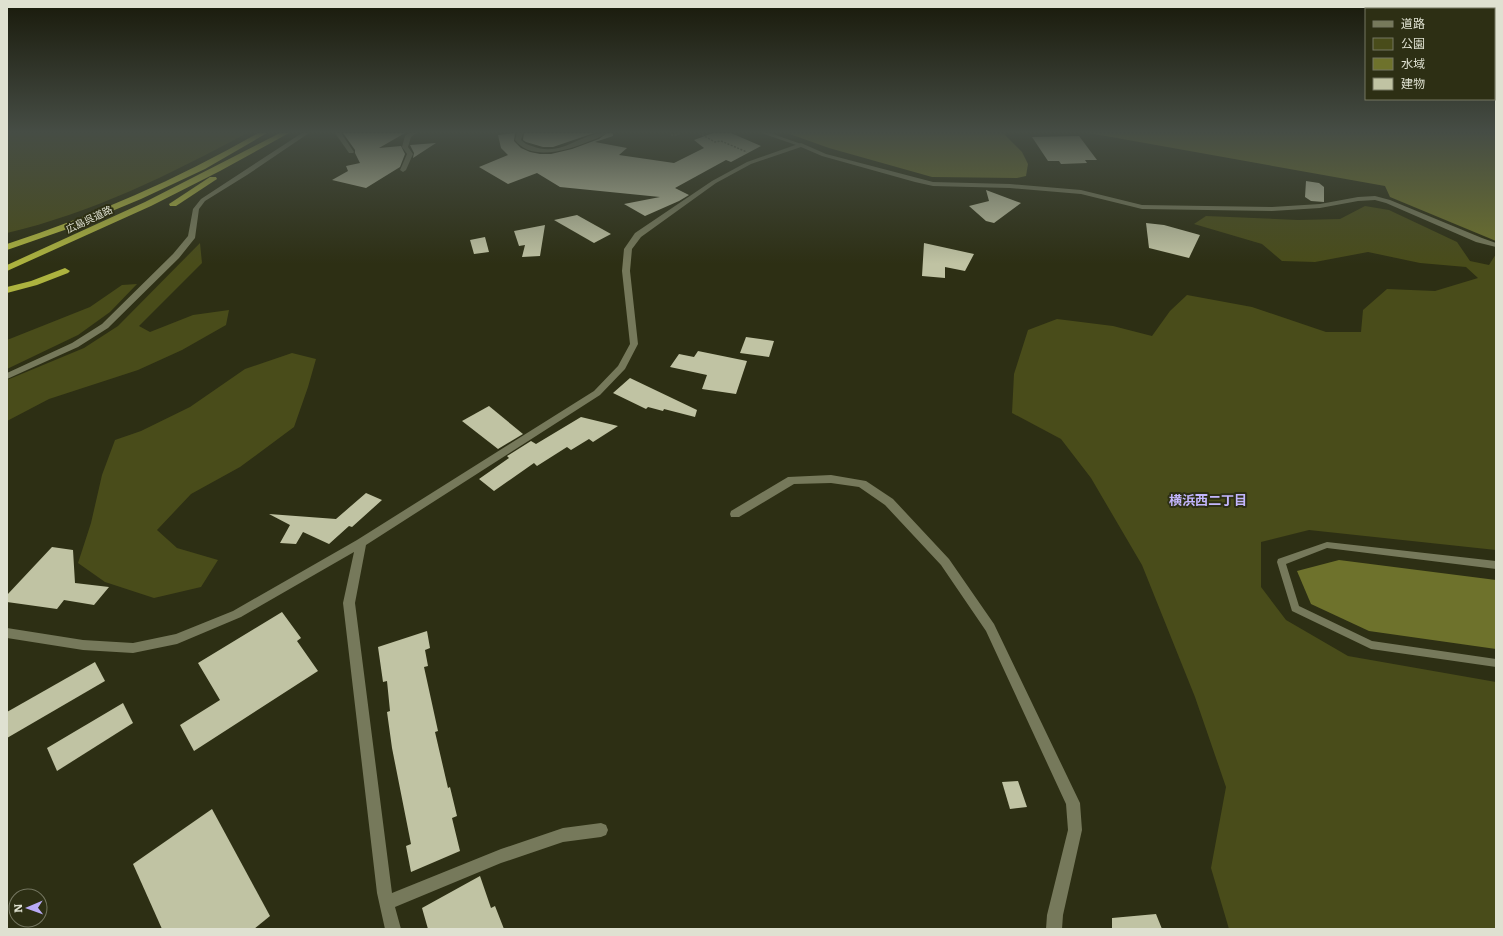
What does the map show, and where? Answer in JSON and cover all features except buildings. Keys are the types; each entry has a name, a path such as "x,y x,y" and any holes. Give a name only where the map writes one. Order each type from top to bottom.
{"highway":[{"name":"広島呉道路","path":"7,247 83,221 180,177"},
{"name":"広島呉道路","path":"7,268 87,232 202,177"},
{"path":"173,204 216,177"},
{"path":"7,290 34,283 65,271"}],"street":[{"path":"7,376 75,345 105,326 176,256 192,236 196,209 203,200 241,177"},
{"path":"7,633 83,645 133,648 177,639 237,614 361,543 597,393 622,367 634,344 626,271 628,249 638,235 724,177"},
{"path":"902,177 933,184 1010,186 1081,192 1142,207 1162,208 1272,209 1320,206 1358,199 1375,198 1388,201 1479,240 1496,245"},
{"path":"734,514 792,480 831,479 862,484 890,502 945,562 990,628 1073,803 1075,830 1054,915 1054,929"},
{"path":"361,543 349,603 384,893 393,929"},
{"path":"386,903 501,856 563,835 601,830"}],"lane":[{"path":"1496,565 1327,545 1281,562 1295,608 1371,645 1496,663"}],"green space":[{"path":"7,177 161,177 130,191 70,215 7,233"},
{"path":"1365,206 1389,210 1457,242 1470,261 1489,265 1496,254 1496,550 1309,530 1261,542 1261,587 1286,620 1348,656 1496,682 1496,929 1229,929 1211,868 1226,787 1195,697 1142,565 1091,478 1061,439 1012,413 1014,374 1028,330 1057,319 1113,326 1152,336 1170,311 1187,295 1252,307 1326,332 1361,332 1363,310 1387,289 1435,291 1478,278 1466,267 1420,263 1368,252 1315,262 1282,261 1262,244 1194,224 1206,216 1298,220 1340,219"},
{"path":"200,243 202,263 139,326 150,332 193,315 229,310 226,325 182,350 138,370 49,399 7,421 7,380 84,348 118,326"},
{"path":"137,284 110,312 78,335 7,369 7,340 90,307 122,285"},
{"path":"292,353 316,359 294,427 240,467 191,494 157,530 177,548 218,560 201,587 154,598 105,582 78,563 91,523 102,475 115,440 141,431 190,407 245,369"}],"water":[{"path":"931,177 1023,177 1017,178"},
{"path":"1333,177 1496,177 1496,241 1390,197 1385,186"},
{"path":"1339,560 1496,580 1496,649 1369,631 1311,604 1297,571"}],"district":[{"name":"横浜西二丁目","path":"1208,500"}]}
